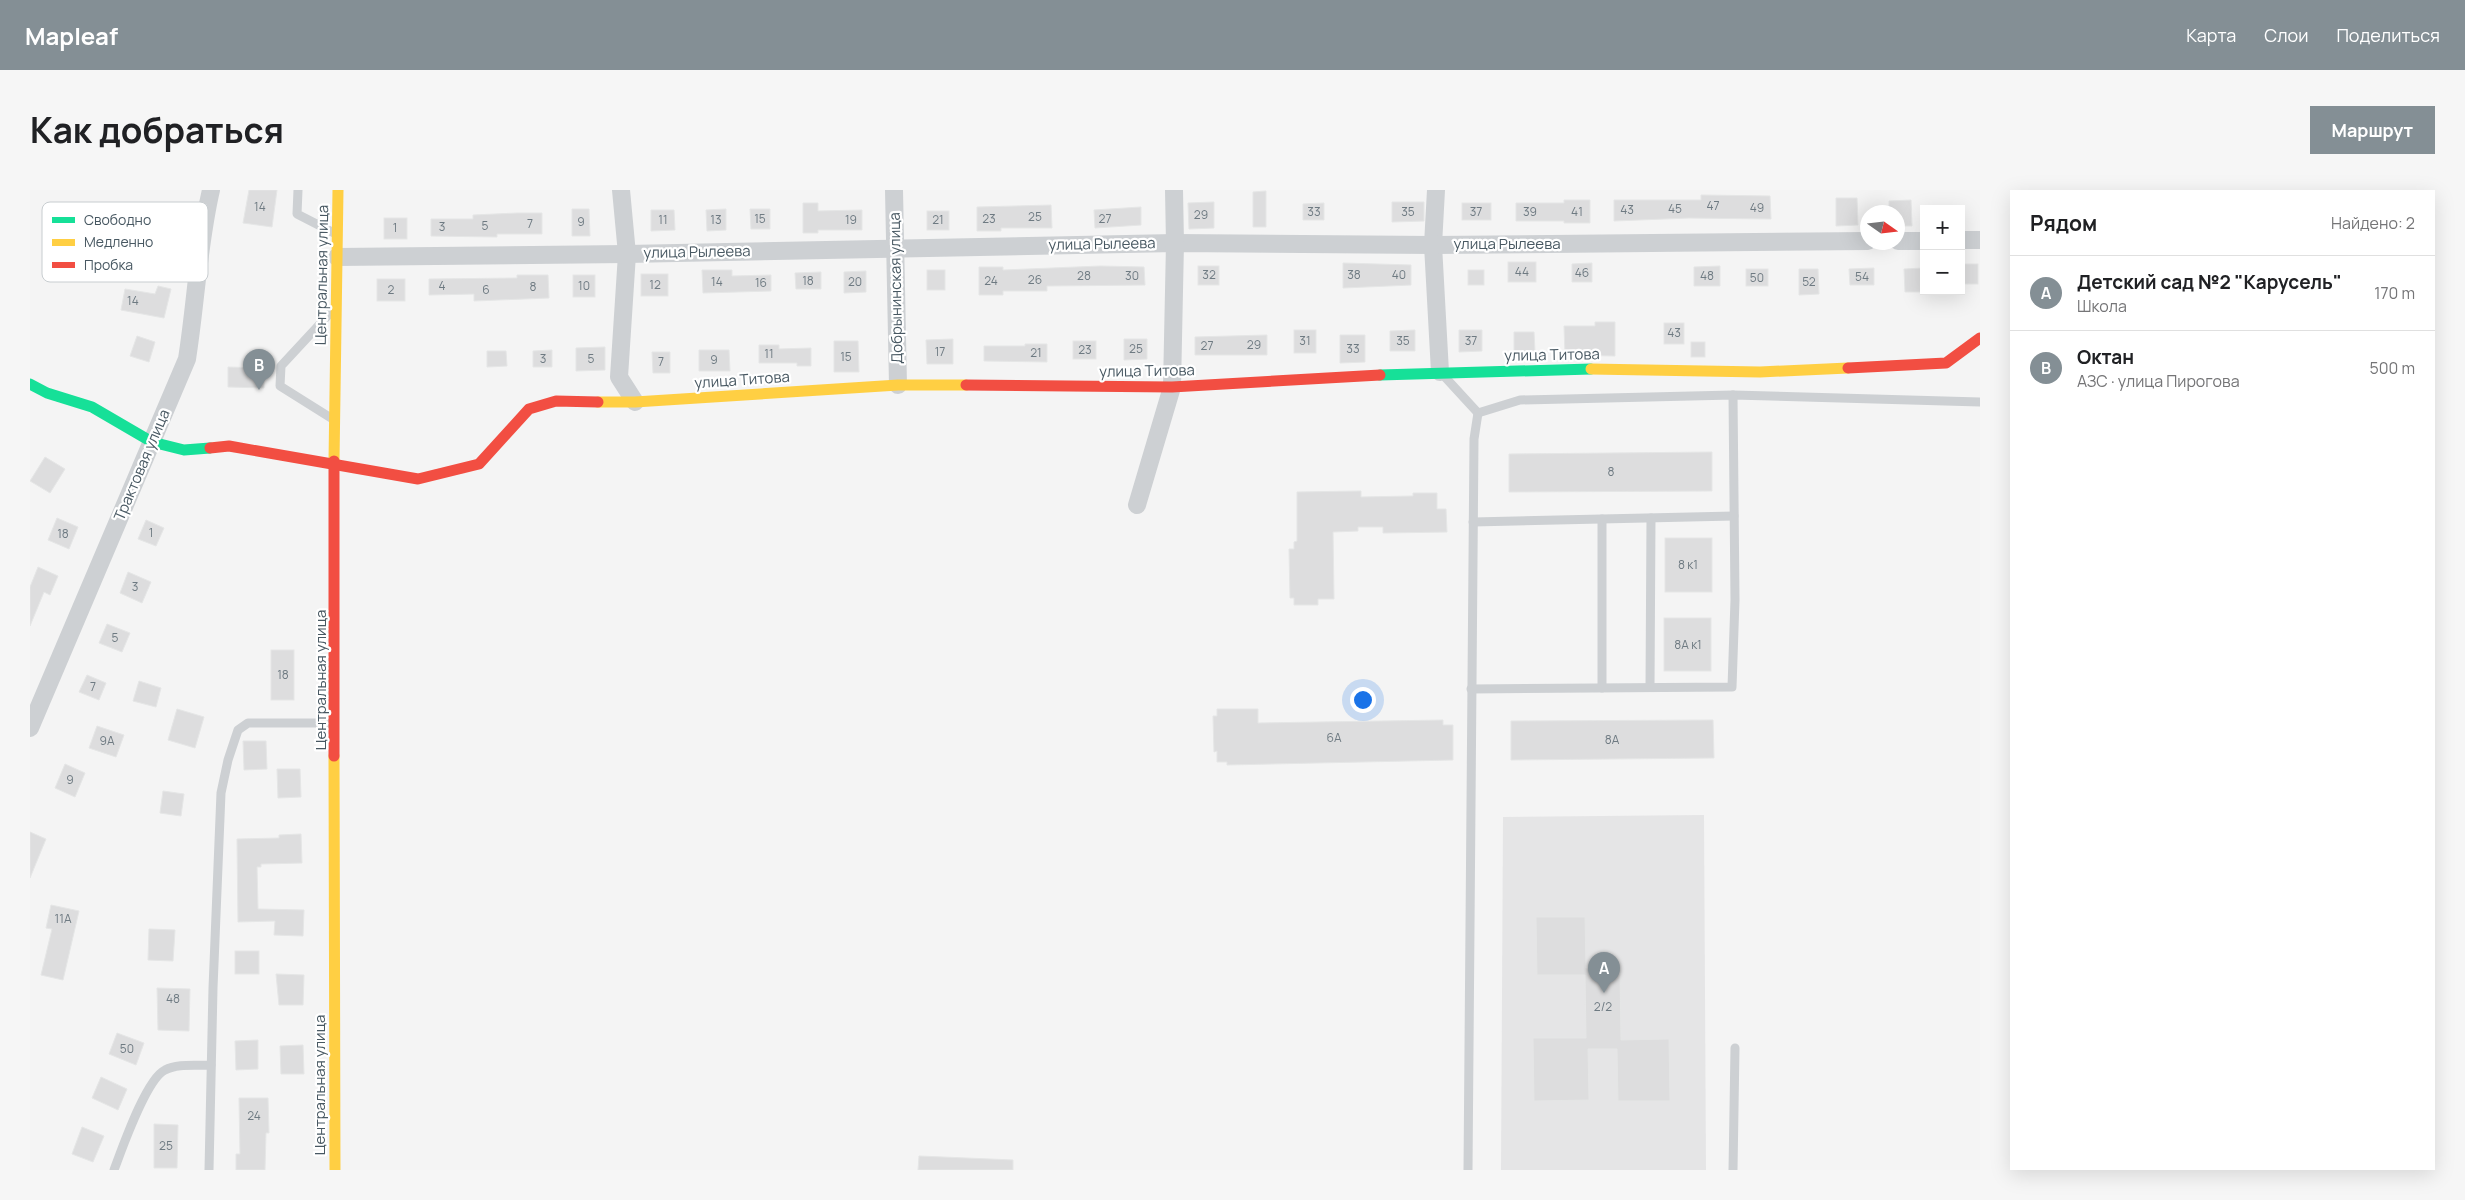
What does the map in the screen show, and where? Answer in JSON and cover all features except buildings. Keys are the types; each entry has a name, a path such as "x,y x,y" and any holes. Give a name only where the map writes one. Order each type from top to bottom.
{"street":[{"name":"Трактовая улица","path":"208,207 211,190"},
{"name":"Центральная улица","path":"335,1170 336,723 334,420 338,190"},
{"path":"621,190 627,254 619,377 635,402"},
{"name":"Добрынинская улица","path":"894,190 898,385"},
{"path":"1137,505 1172,387 1175,243 1174,190"},
{"path":"1436,190 1433,245 1440,372"},
{"path":"1965,240 1980,240"},
{"path":"1905,241 1920,241"},
{"name":"улица Рылеева","path":"337,257 627,254 895,247 1175,243 1433,245 1860,242"},
{"name":"Трактовая улица","path":"30,728 187,359 197,282"},
{"name":"улица Титова","path":"30,384 47,394 92,407 152,442 184,450 229,446 418,479 479,464 529,409 556,401 635,402 898,385 1172,387 1440,372 1588,369 1760,372 1946,363 1980,338"}],"lane":[{"path":"298,190 298,214 338,236"},
{"path":"334,420 280,386 281,366 337,306"},
{"path":"1440,372 1478,413"},
{"path":"1478,413 1520,400 1733,395 1980,402"},
{"path":"1471,689 1732,687 1733,395"},
{"path":"1468,1170 1474,439 1478,413"},
{"path":"1473,522 1734,516"},
{"path":"1650,518 1650,687"},
{"path":"1602,519 1602,688"},
{"path":"209,1170 221,793 228,760 238,730 248,723 336,723"},
{"path":"1733,1170 1735,1048"},
{"path":"114,1170 144,1096 163,1071 179,1066 211,1065"}],"shaded area":[{"path":"1704,815 1706,1170 1501,1170 1503,817"}],"traffic: fast":[{"path":"1380,375 1591,369"},
{"path":"30,384 47,393 92,407 152,442 184,450 210,448"}],"traffic: slow":[{"path":"334,461 338,190"},
{"path":"1591,369 1760,372 1848,368"},
{"path":"598,402 635,402 898,385 966,385"},
{"path":"334,756 335,1170"}],"traffic: jam":[{"path":"1848,368 1946,363 1980,338"},
{"path":"966,385 1172,387 1380,375"},
{"path":"210,448 229,446 418,479 479,464 529,409 556,401 598,402"},
{"path":"334,461 334,756"}],"place":[{"name":"Октан","path":"259,390"},
{"name":"Детский сад №2 \"Карусель\"","path":"1604,993"}]}
